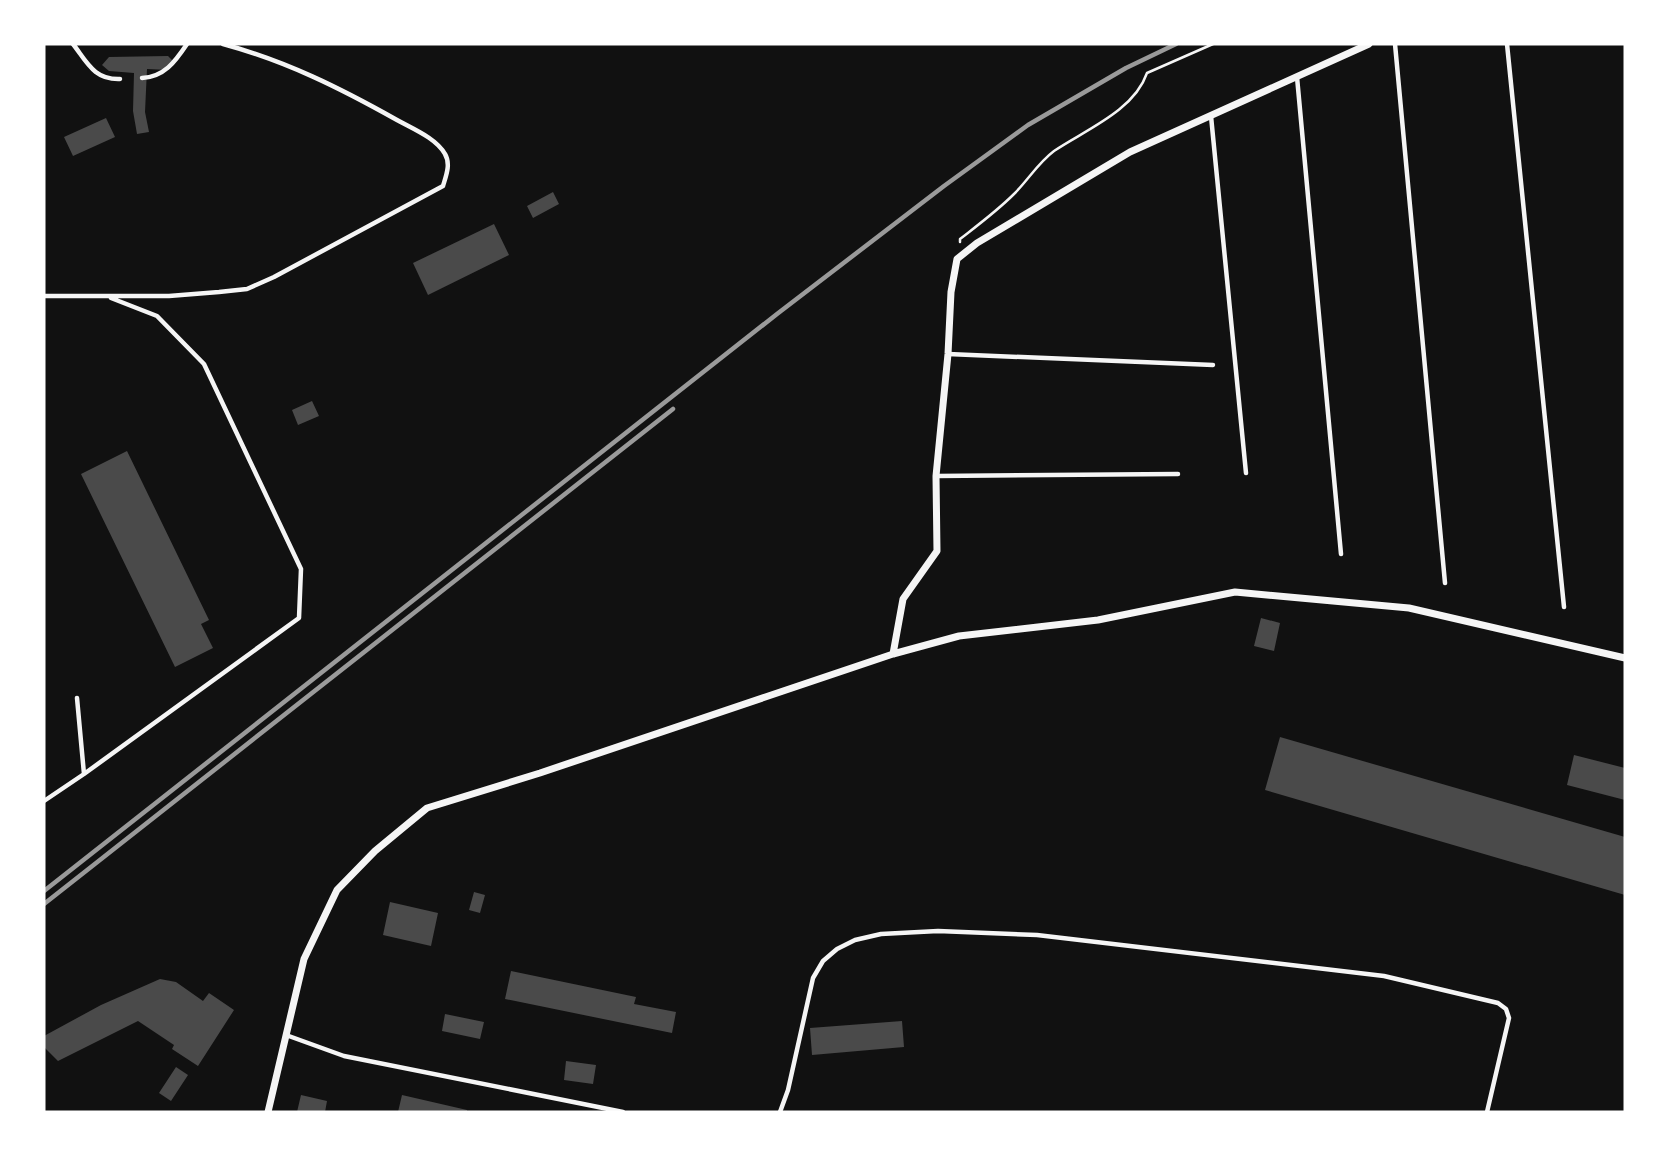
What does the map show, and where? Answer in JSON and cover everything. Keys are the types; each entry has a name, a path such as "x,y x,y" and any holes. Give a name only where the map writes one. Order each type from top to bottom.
{"street":[{"path":"893,654 903,599 937,551 936,476 951,292 957,259 977,243 1130,152 1369,44"},
{"path":"268,1112 304,959 337,890 374,851 427,808 540,773 893,654 959,636 1098,620 1235,592 1409,608 1625,658"}],"lane":[{"path":"73,44 94,71 107,79 120,79"},
{"path":"142,78 156,77 174,63 187,44"},
{"path":"44,296 169,296 247,289 443,186 448,161 444,151 427,137 333,84 223,44"},
{"path":"1395,44 1445,583"},
{"path":"1507,44 1564,607"},
{"path":"1297,77 1341,554"},
{"path":"1211,114 1246,474"},
{"path":"44,801 299,618 301,569 204,364 157,316 107,296"},
{"path":"948,354 1213,365"},
{"path":"936,476 1178,474"},
{"path":"77,698 84,774"},
{"path":"780,1112 788,1090 813,978 823,961 837,948 855,940 881,934 939,931 1037,935 1371,975 1498,1003 1506,1009 1509,1018 1487,1112"},
{"path":"285,1035 344,1056 623,1112"}],"path":[{"path":"957,259 960,239 999,208 1055,151 1083,135 1134,97 1147,74 1213,44"}],"building":[{"path":"168,56 175,63 168,70 147,69 145,112 149,132 137,134 133,111 134,73 109,71 102,65 109,57"},
{"path":"106,118 115,137 73,156 64,137"},
{"path":"553,192 559,204 533,218 527,206"},
{"path":"494,224 509,255 428,295 413,263"},
{"path":"312,401 319,416 298,425 292,410"},
{"path":"127,451 209,620 201,624 213,648 175,667 81,474"},
{"path":"1261,618 1280,623 1274,651 1254,646"},
{"path":"1280,737 1625,837 1625,895 1265,790"},
{"path":"1574,755 1625,768 1625,800 1567,785"},
{"path":"474,892 485,895 480,913 469,910"},
{"path":"390,902 438,913 431,946 383,935"},
{"path":"511,971 636,997 634,1004 676,1012 672,1033 505,999"},
{"path":"160,979 176,982 203,1001 209,993 234,1010 198,1066 172,1049 174,1045 138,1021 58,1061 44,1047 44,1036 101,1005"},
{"path":"445,1014 484,1022 480,1039 442,1031"},
{"path":"902,1021 904,1047 812,1055 810,1028"},
{"path":"566,1061 596,1065 593,1084 564,1080"},
{"path":"176,1067 188,1075 171,1101 159,1093"},
{"path":"301,1095 327,1101 325,1112 297,1112"},
{"path":"402,1095 467,1110 467,1112 398,1112"}],"railway":[{"path":"44,891 777,314 944,186 1028,125 1126,68 1176,44"},
{"path":"44,904 673,409"}]}
